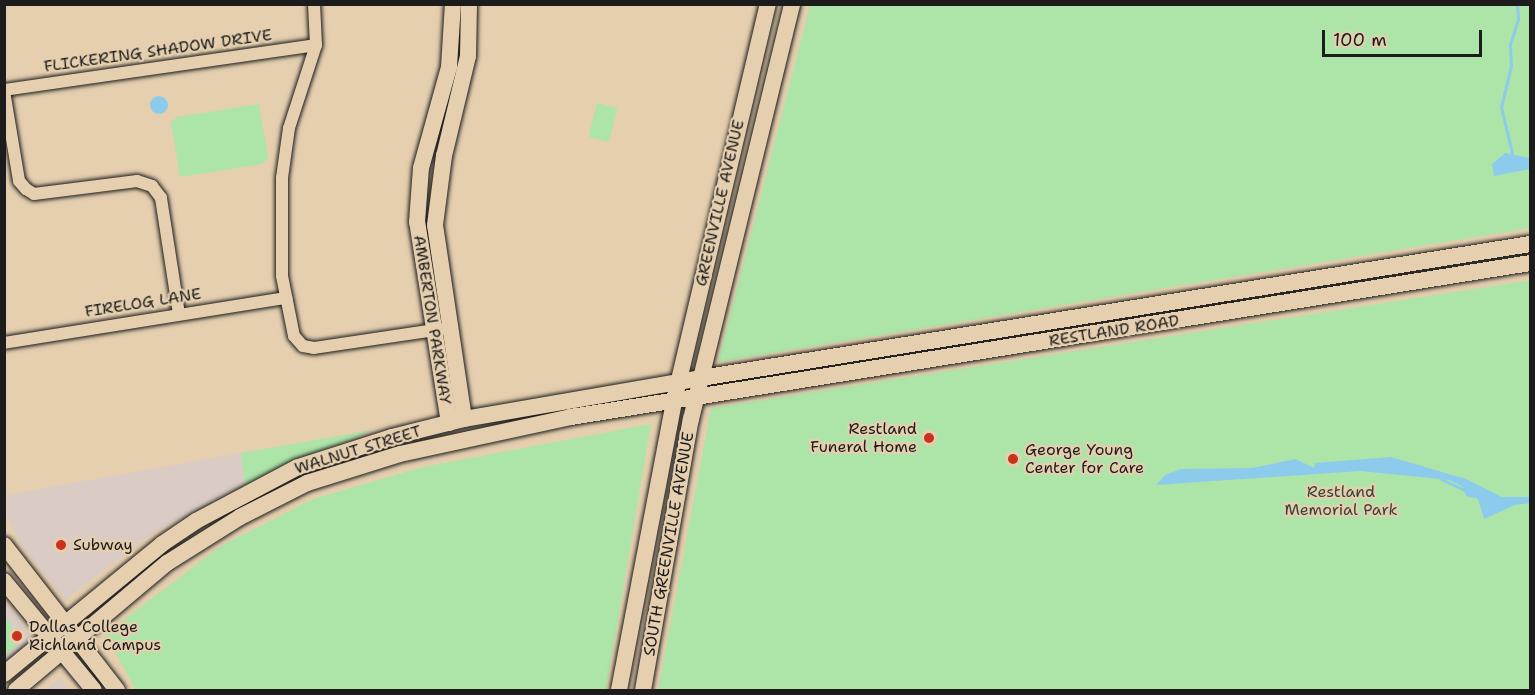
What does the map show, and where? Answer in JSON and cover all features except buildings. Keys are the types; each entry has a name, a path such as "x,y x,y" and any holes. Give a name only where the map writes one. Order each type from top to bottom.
{"main road":[{"name":"AMBERTON PARKWAY","path":"453,4 449,67 427,140 418,200 419,250 434,331 456,421"},
{"name":"AMBERTON PARKWAY","path":"456,421 451,327 436,206 444,156 464,83 469,4"},
{"name":"GREENVILLE AVENUE","path":"674,401 768,4"},
{"name":"GREENVILLE AVENUE","path":"696,397 792,4"},
{"path":"763,23 786,28"},
{"name":"RESTLAND ROAD","path":"701,378 1530,244"},
{"name":"RESTLAND ROAD","path":"696,397 1530,263"},
{"name":"WALNUT STREET","path":"4,674 162,544 218,508 298,467 456,421 701,378"},
{"name":"WALNUT STREET","path":"16,690 167,563 229,524 307,483 400,454 571,417 696,397"},
{"name":"SOUTH GREENVILLE AVENUE","path":"643,690 696,397"},
{"name":"SOUTH GREENVILLE AVENUE","path":"619,690 674,401"},
{"path":"657,484 678,488"},
{"path":"218,508 229,524"},
{"path":"4,545 117,690"},
{"path":"642,571 664,576"},
{"path":"4,581 94,690"}],"street":[{"path":"314,4 316,45 289,128 282,178 281,253 286,298 294,336 310,348 451,327"},
{"name":"FLICKERING SHADOW DRIVE","path":"4,91 316,45"},
{"path":"4,91 20,181 26,189 34,194 137,182 152,186 161,198 179,314"},
{"name":"FIRELOG LANE","path":"4,343 286,298"}],"shaded area":[{"path":"241,453 245,486 153,533 65,600 21,545 5,513 5,495"},
{"name":"Dallas College Richland Campus","path":"4,599 29,631 29,642 4,667"},
{"path":"60,678 69,690 45,690"}],"green space":[{"path":"810,5 1530,5 1530,228 718,362"},
{"path":"597,103 617,108 609,142 589,137"},
{"path":"259,104 268,158 262,164 180,177 171,122 177,117"},
{"name":"Restland Memorial Park","path":"1530,280 1530,690 658,690 711,408"},
{"path":"651,424 606,690 136,690 105,634 221,546 313,499 423,467"},
{"path":"373,430 245,486 241,453"},
{"path":"4,615 22,640 5,656 4,656"}],"water":[{"path":"159,96 165,99 168,105 165,111 159,114 153,111 150,105 153,99"},
{"path":"1505,153 1530,158 1530,169 1494,176 1492,164"},
{"path":"1391,457 1466,479 1502,497 1530,497 1530,503 1515,505 1484,519 1478,499 1466,496 1463,487 1450,480 1360,471 1156,485 1165,475 1181,469 1252,468 1296,459 1314,468 1315,463"}],"waterway":[{"path":"1512,153 1501,107 1511,66 1510,44 1518,19 1517,4"},
{"path":"1441,479 1467,491"}],"place":[{"name":"Restland Funeral Home","path":"929,438"},
{"name":"George Young Center for Care","path":"1013,459"},
{"name":"Subway","path":"61,545"},
{"name":"Dallas College Richland Campus","path":"17,636"}]}
